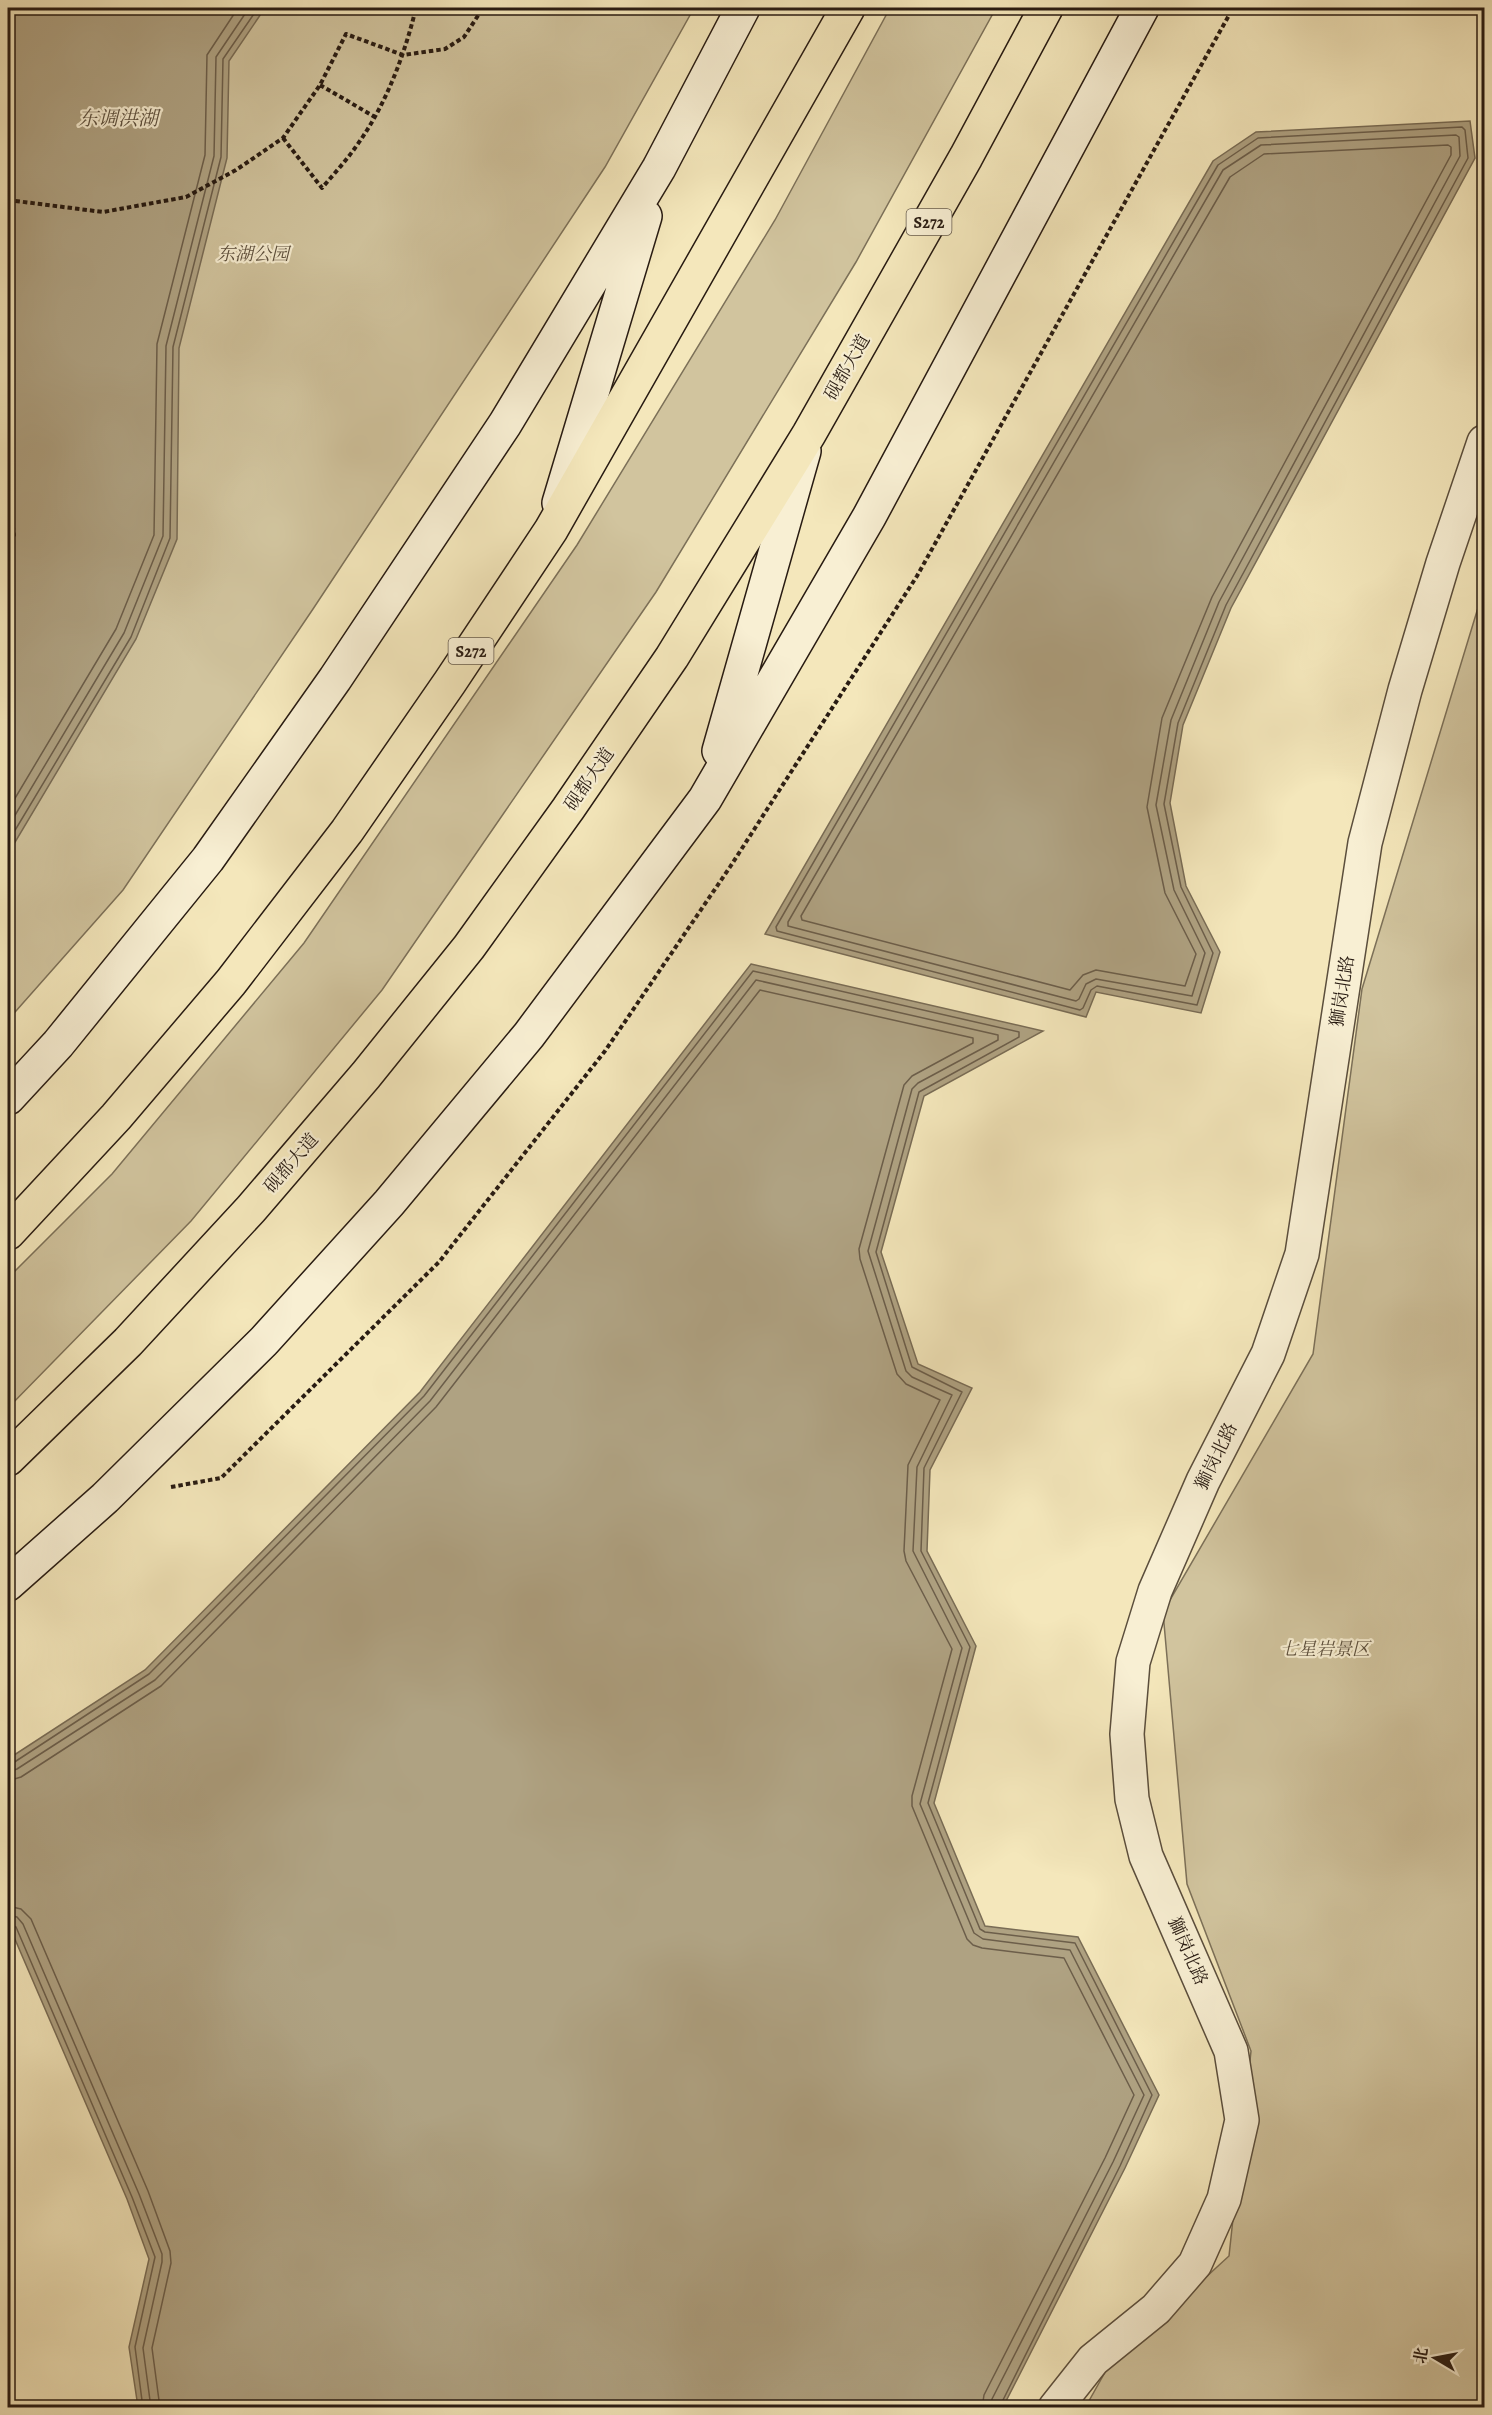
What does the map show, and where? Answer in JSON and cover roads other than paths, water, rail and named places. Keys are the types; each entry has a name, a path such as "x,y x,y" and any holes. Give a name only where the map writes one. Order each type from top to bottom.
{"main road":[{"name":"S272","path":"8,1233 116,1118 239,972 347,831 450,682 551,530 849,8"},
{"name":"砚都大道","path":"8,1460 128,1342 251,1209 366,1075 469,947 568,809 672,657 809,434 966,157 1046,8"}],"street":[{"path":"8,1098 58,1044 208,859 335,679 505,424 659,168 743,8"},
{"path":"8,1584 105,1498 256,1350 389,1203 529,1035 705,799 869,517 1142,8"},
{"path":"551,530 659,168"},
{"path":"705,799 809,434"},
{"name":"獅岗北路","path":"1055,2408 1093,2360 1156,2309 1195,2264 1224,2199 1242,2120 1231,2051 1146,1856 1132,1799 1127,1734 1133,1662 1155,1591 1203,1481 1268,1354 1302,1254 1365,843 1405,690 1437,584 1485,442"}],"water":[{"name":"东调洪湖","path":"8,8 265,8 229,61 227,158 179,348 177,539 136,639 8,854"},
{"path":"1470,121 1475,158 1231,608 1183,725 1170,803 1186,886 1220,952 1201,1013 1096,992 1086,1017 765,934 1213,161 1256,132"},
{"path":"751,964 1043,1031 924,1096 881,1252 918,1364 972,1388 930,1470 927,1551 976,1646 934,1803 985,1926 1078,1937 1159,2095 1125,2168 1003,2407 138,2407 129,2347 149,2259 127,2199 8,1923 8,1759 145,1670 420,1392"}],"park label":[{"name":"东湖公园","path":"253,254"},
{"name":"七星岩景区","path":"1325,1649"}]}
